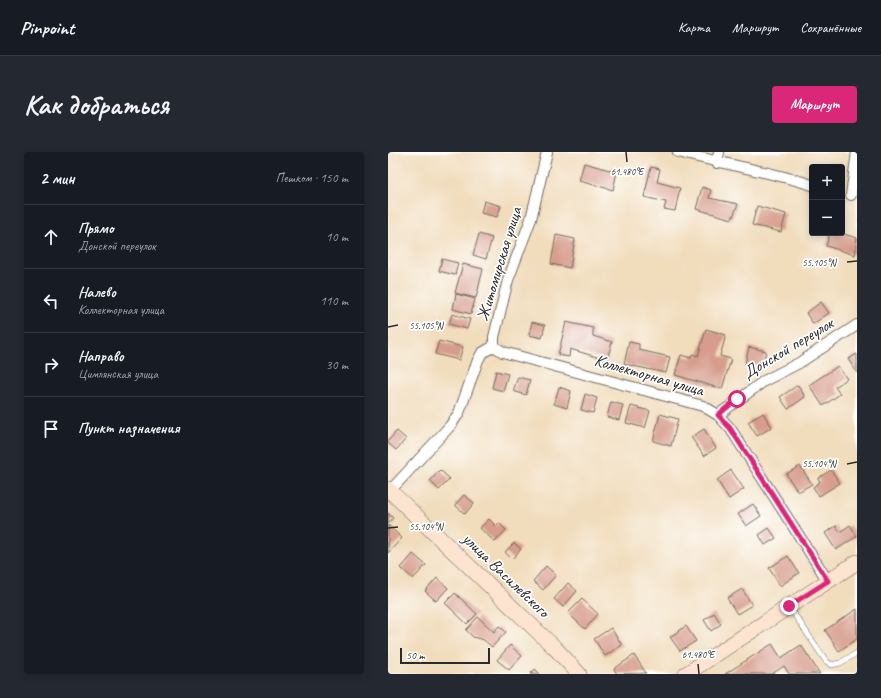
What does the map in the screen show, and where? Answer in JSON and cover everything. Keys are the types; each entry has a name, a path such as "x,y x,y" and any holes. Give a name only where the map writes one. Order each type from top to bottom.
{"street":[{"name":"Житомирская улица","path":"389,491 450,426 459,413 478,360 482,353 494,346 494,337 508,280 531,220 547,152"},
{"path":"678,152 717,163 778,174 809,184"},
{"path":"717,163 719,152"},
{"path":"850,195 857,152"},
{"name":"Донской переулок","path":"718,415 764,381 798,363 857,325"},
{"name":"Коллекторная улица","path":"494,346 503,352 703,406 718,415 730,428 828,581"},
{"name":"улица Василевского","path":"389,491 555,648 579,674"},
{"path":"686,674 857,562"}],"lane":[{"path":"789,606 826,661 832,666 857,653"}],"building":[{"path":"584,163 617,172 613,190 579,181"},
{"path":"651,167 660,169 657,182 680,188 675,211 664,209 666,202 644,197"},
{"path":"702,187 711,190 709,198 738,204 732,219 696,209"},
{"path":"484,201 501,206 497,217 481,213"},
{"path":"757,206 786,214 781,232 752,225"},
{"path":"479,234 492,238 486,259 473,255"},
{"path":"845,234 857,238 855,255 826,246 829,236 845,236"},
{"path":"556,235 575,239 570,268 551,264"},
{"path":"442,259 458,263 455,275 439,271"},
{"path":"463,264 483,269 476,298 455,293"},
{"path":"456,294 475,299 471,314 453,309"},
{"path":"821,302 829,313 813,324 806,313"},
{"path":"452,314 470,319 467,329 449,324"},
{"path":"532,322 545,325 542,338 529,335"},
{"path":"566,322 593,328 593,336 612,342 607,360 570,349 569,357 558,355"},
{"path":"706,329 726,335 720,356 731,359 722,389 675,375 681,355 691,358 692,354 698,356"},
{"path":"439,341 463,347 459,360 435,354"},
{"path":"629,342 639,344 639,350 670,357 666,373 624,364"},
{"path":"749,347 766,351 762,368 745,364"},
{"path":"857,354 857,373 848,359"},
{"path":"838,366 847,379 835,387 840,394 823,406 809,385"},
{"path":"496,371 508,374 503,391 492,388"},
{"path":"518,377 530,380 526,395 513,391"},
{"path":"798,385 805,397 788,409 780,397"},
{"path":"559,387 571,391 567,408 554,404"},
{"path":"585,394 597,398 593,413 581,410"},
{"path":"611,402 623,405 619,420 607,417"},
{"path":"631,406 650,411 645,428 626,423"},
{"path":"763,413 772,427 757,436 748,422"},
{"path":"660,414 678,419 671,446 653,441"},
{"path":"704,429 716,448 704,456 691,437"},
{"path":"397,431 406,439 396,450 388,443 388,441"},
{"path":"800,466 812,484 798,492 786,474"},
{"path":"440,470 450,479 439,490 430,481"},
{"path":"731,470 744,489 729,499 717,480"},
{"path":"831,470 840,483 819,496 813,487 820,482 818,478"},
{"path":"464,495 474,503 465,514 455,505"},
{"path":"753,504 761,516 746,526 738,514"},
{"path":"388,513 393,518 388,524"},
{"path":"489,519 496,526 499,523 506,530 495,542 480,528"},
{"path":"388,525 402,538 388,553"},
{"path":"850,525 857,536 836,550 825,533 836,526 840,532"},
{"path":"769,528 776,538 765,545 759,535"},
{"path":"514,543 521,549 512,559 505,552"},
{"path":"413,554 426,565 413,579 401,568"},
{"path":"788,556 799,573 780,586 769,568"},
{"path":"546,566 556,575 543,590 533,581"},
{"path":"437,578 448,588 436,601 425,591"},
{"path":"568,583 577,591 563,607 554,599"},
{"path":"742,589 752,605 737,614 727,598"},
{"path":"455,593 477,614 467,624 445,603"},
{"path":"582,599 598,614 585,629 568,613"},
{"path":"857,609 857,639 839,651 825,630"},
{"path":"714,613 721,624 711,631 704,620"},
{"path":"478,617 494,632 499,626 506,632 492,647 484,640 473,637 466,630"},
{"path":"686,626 696,641 680,651 670,637"},
{"path":"611,628 622,645 605,656 594,639"},
{"path":"772,644 781,658 801,645 820,674 789,674 784,666 772,674 725,674"},
{"path":"510,645 522,656 509,670 497,660"},
{"path":"634,655 646,673 617,674 614,669"},
{"path":"535,669 540,674 530,674"}],"route":[{"path":"737,399 718,415 730,428 828,581 789,606"}]}
